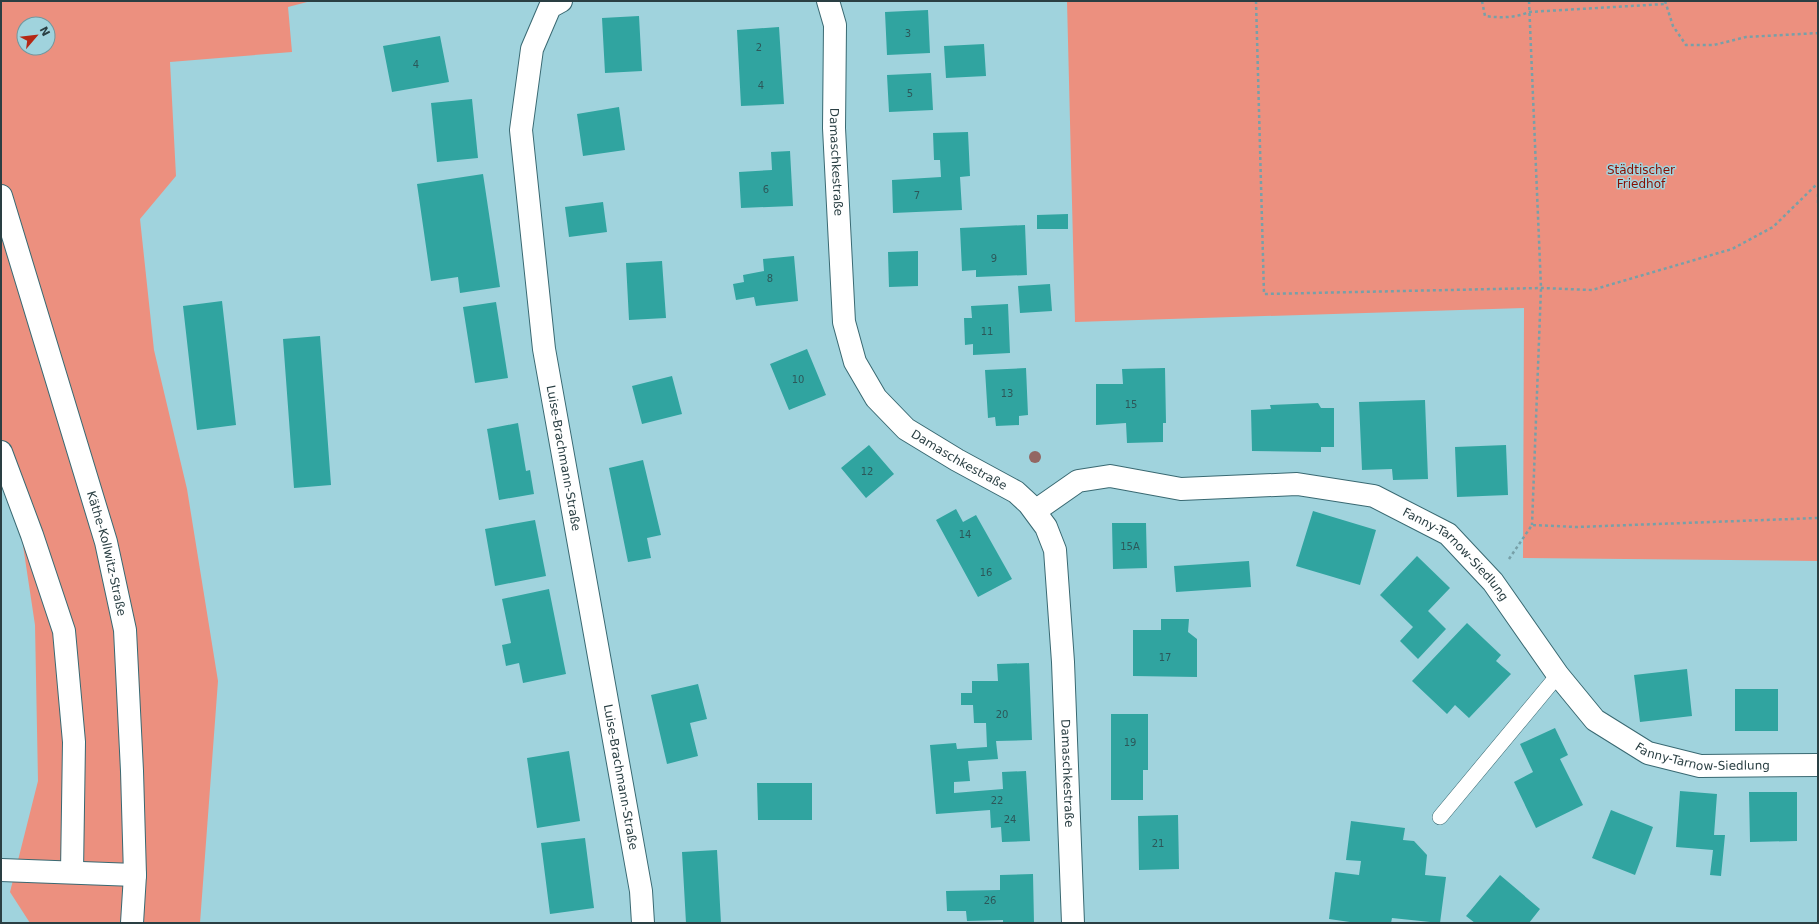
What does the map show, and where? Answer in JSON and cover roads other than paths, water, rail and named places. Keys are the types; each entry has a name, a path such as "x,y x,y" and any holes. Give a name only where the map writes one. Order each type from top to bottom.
{"street":[{"name":"Luise-Brachmann-Straße","path":"561,1 550,7 532,49 521,130 544,349 641,890 644,923"},
{"name":"Damaschkestraße","path":"828,1 835,25 834,128 844,322 855,362 876,398 906,429 957,460 1016,492 1035,511 1046,527 1055,550 1063,662 1073,923"},
{"name":"Käthe-Kollwitz-Straße","path":"1,196 106,542 125,630 130,725 134,875 132,923"},
{"path":"1,452 32,535 64,631 74,742 72,872"},
{"name":"Fanny-Tarnow-Siedlung","path":"1035,511 1078,481 1110,476 1181,489 1297,484 1374,496 1448,534 1493,582 1558,675 1595,720 1648,753 1700,766 1818,765"},
{"path":"1,870 134,875"}],"lane":[{"path":"1440,817 1558,675"}],"park label":[{"name":"Städtischer Friedhof","path":"1641,177"}]}
